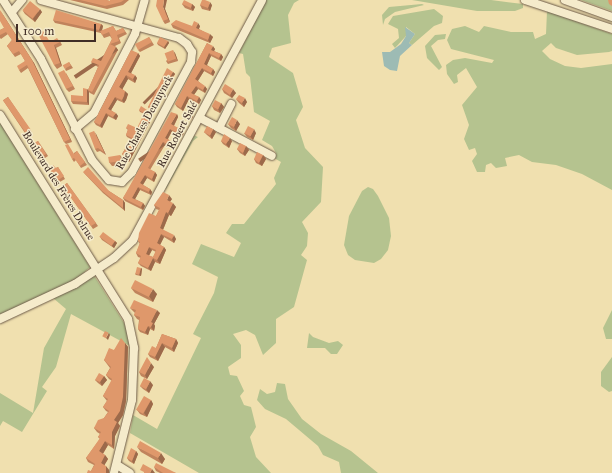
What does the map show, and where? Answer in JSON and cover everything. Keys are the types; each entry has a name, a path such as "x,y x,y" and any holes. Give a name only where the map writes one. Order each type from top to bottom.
{"street":[{"name":"Rue Charles Demuynck","path":"3,0 41,59 75,129 92,160 109,180 118,183 128,178 191,62 192,55 190,47 183,40 41,0"},
{"path":"12,12 22,0"},
{"path":"75,129 94,113 138,27 145,0"},
{"name":"Rue Robert Salé","path":"0,319 75,284 121,252 137,235 262,0"},
{"path":"525,0 612,29"},
{"path":"565,0 612,18"},
{"path":"218,128 231,104"},
{"name":"Boulevard des Frères Delrue","path":"0,115 98,268 124,311 131,326 134,348 130,414 116,469"},
{"path":"200,118 272,156"},
{"path":"116,469 130,473"}],"green space":[{"path":"266,0 299,0 294,3 288,15 291,43 272,48 269,57 293,73 303,107 296,120 305,148 323,167 321,202 302,222 308,233 307,246 301,255 307,260 294,307 276,319 276,343 263,355 255,335 246,330 233,334 241,345 241,358 228,367 230,375 237,376 244,391 240,396 244,405 251,407 256,427 250,437 256,457 271,473 199,473 130,433 133,415 157,429 201,338 193,334 214,293 218,277 192,264 201,244 234,257 241,243 226,233 232,224 244,224 276,184 274,178 281,162 274,158 276,153 272,146 262,140 270,121 254,112 250,77 246,73 243,54 239,53"},
{"path":"412,0 491,0 523,4 523,8 515,11 477,11"},
{"path":"581,0 612,0 612,11"},
{"path":"424,5 395,12 385,19 383,25 382,15 389,7"},
{"path":"434,9 443,16 442,23 434,26 412,45 409,43 415,34 406,27 406,36 395,48 392,44 399,38 398,29 388,24 393,16"},
{"path":"547,11 612,34 612,51 609,52 577,55 556,48 551,43 542,51 550,59 565,66 581,68 612,64 612,190 582,174 556,165 532,162 519,155 505,158 507,166 496,168 491,163 486,165 485,172 477,172 472,161 477,154 475,148 469,150 464,139 469,125 462,105 477,87 466,68 457,75 458,82 454,84 447,74 446,65 453,60 465,58 492,63 494,60 451,49 447,40 452,29 465,26 479,32 484,26 511,32 533,32 535,39 546,34"},
{"path":"446,34 445,39 438,40 431,46 442,67 439,70 427,58 425,46 435,35"},
{"path":"0,123 90,267 74,282 0,316"},
{"path":"193,135 198,137 193,141 166,189 164,188"},
{"path":"368,187 373,189 378,196 389,218 391,236 388,250 381,259 374,263 355,260 348,255 344,245 349,216 362,191"},
{"path":"92,276 95,277 126,326 130,346 71,314 56,367 42,387 47,391 22,432 3,421 0,426 0,393 33,413 44,348 66,309 53,298"},
{"path":"612,310 612,339 606,339 603,328"},
{"path":"309,333 313,337 329,343 338,341 343,345 337,354 331,354 325,348 307,348"},
{"path":"612,357 612,391 609,392 601,386 601,372"},
{"path":"277,383 285,384 288,399 302,419 321,434 351,451 378,473 341,473 339,462 323,455 318,446 286,419 265,409 257,400 260,389 267,394 275,392"}],"water":[{"path":"405,27 415,34 409,43 412,45 400,56 397,71 390,70 384,66 382,52 390,52 401,44 406,36"}],"building":[{"path":"80,0 110,1 124,0 105,6"},
{"path":"157,0 164,0 163,7 168,19 163,21 156,6"},
{"path":"184,0 192,4 191,8 182,4"},
{"path":"202,0 210,2 208,8 200,5"},
{"path":"608,0 612,0 612,6 609,4"},
{"path":"30,1 40,9 33,19 22,10"},
{"path":"0,10 32,60 70,139 64,142 27,65 19,70 17,66 25,61 19,51 13,54 7,46 12,40 6,32 0,35 0,30 4,28 0,21"},
{"path":"56,10 101,24 99,30 53,20"},
{"path":"176,20 192,26 194,21 198,23 196,28 210,34 208,40 171,24"},
{"path":"113,26 116,31 123,28 125,32 117,35 119,41 110,44 116,47 92,92 88,90 99,65 91,62 93,58 101,61 112,39 109,32 102,35 100,31"},
{"path":"43,31 50,42 57,38 60,42 54,45 60,63 54,65 38,34"},
{"path":"149,37 152,42 138,50 135,44"},
{"path":"160,37 168,41 164,47 157,43"},
{"path":"207,43 213,46 211,50 221,54 219,58 209,53 204,64 213,69 211,73 202,68 195,79 205,86 203,90 196,86 191,93 199,97 197,101 187,96 181,108 175,104"},
{"path":"131,50 138,53 128,72 135,75 133,79 126,75 119,87 125,91 122,100 115,97 108,109 116,113 113,117 106,113 100,125 94,122"},
{"path":"173,50 176,58 168,62 165,53"},
{"path":"69,62 71,66 65,69 63,65"},
{"path":"167,68 173,72 153,110 148,107"},
{"path":"64,70 73,86 66,89 58,73"},
{"path":"225,84 233,89 230,95 222,89"},
{"path":"83,88 87,89 87,102 71,101 71,95 83,96"},
{"path":"239,95 245,98 242,103 236,99"},
{"path":"8,97 30,129 25,132 3,100"},
{"path":"215,100 221,103 218,109 212,106"},
{"path":"141,106 147,110 145,114 139,110"},
{"path":"171,112 177,114 171,124 182,130 180,134 170,129 165,138 171,141 170,145 163,142 148,168 155,172 152,179 145,175 140,183 150,189 149,192 138,187 132,198 143,203 141,207 123,198"},
{"path":"185,112 191,115 189,119 183,116"},
{"path":"144,114 149,119 127,159 122,154 132,138 126,135 128,129 126,128 128,124 137,128"},
{"path":"232,117 237,120 234,127 228,124"},
{"path":"207,126 213,129 210,135 204,132"},
{"path":"248,126 254,129 251,136 244,133"},
{"path":"94,131 104,152 98,148 95,149 89,133"},
{"path":"224,134 230,138 226,144 221,141"},
{"path":"38,141 46,154 41,157 32,144"},
{"path":"240,143 246,146 243,153 237,149"},
{"path":"68,144 74,154 77,151 85,162 80,166 74,158 72,159 65,145"},
{"path":"257,152 263,155 259,163 254,159"},
{"path":"120,155 121,161 109,163 108,157"},
{"path":"53,165 56,168 58,167 64,176 57,181 49,168"},
{"path":"88,167 109,191 123,200 123,208 101,190 83,172"},
{"path":"67,183 96,223 91,226 63,186"},
{"path":"163,192 169,195 167,200 173,203 168,213 166,212 160,228 174,235 172,239 161,234 157,243 164,247 157,260 153,258 148,268 138,263 141,256 136,253 140,242 138,241 139,233 149,213 156,216 160,208 154,205","holes":["149,247 156,250 153,257 146,254"]},
{"path":"103,232 115,241 111,246 99,237"},
{"path":"137,267 141,268 139,275 135,274"},
{"path":"135,280 153,289 149,297 131,288"},
{"path":"134,300 157,310 151,322 153,323 151,327 148,326 145,332 138,329 140,317 134,315 136,310 130,308"},
{"path":"105,331 109,333 106,338 102,336"},
{"path":"162,334 176,339 172,348 162,343 155,357 148,354 152,346 156,348"},
{"path":"121,338 125,343 123,397 120,411 114,420 117,422 112,432 112,445 105,441 99,451 105,455 101,463 106,466 106,473 87,473 88,470 91,471 95,464 86,458 100,438 98,437 101,432 94,428 98,420 104,418 109,411 103,407 108,399 103,396 112,379 106,375 111,367 104,360 109,348 114,350"},
{"path":"147,357 151,363 145,375 139,372"},
{"path":"99,373 104,376 100,382 95,380"},
{"path":"144,378 150,381 146,389 140,386"},
{"path":"144,396 151,400 143,414 136,410"},
{"path":"140,441 161,453 158,458 137,447"},
{"path":"131,448 136,451 132,461 127,458"},
{"path":"156,463 176,473 163,473 154,467"},
{"path":"143,464 152,469 150,473 144,473 140,470"}]}
